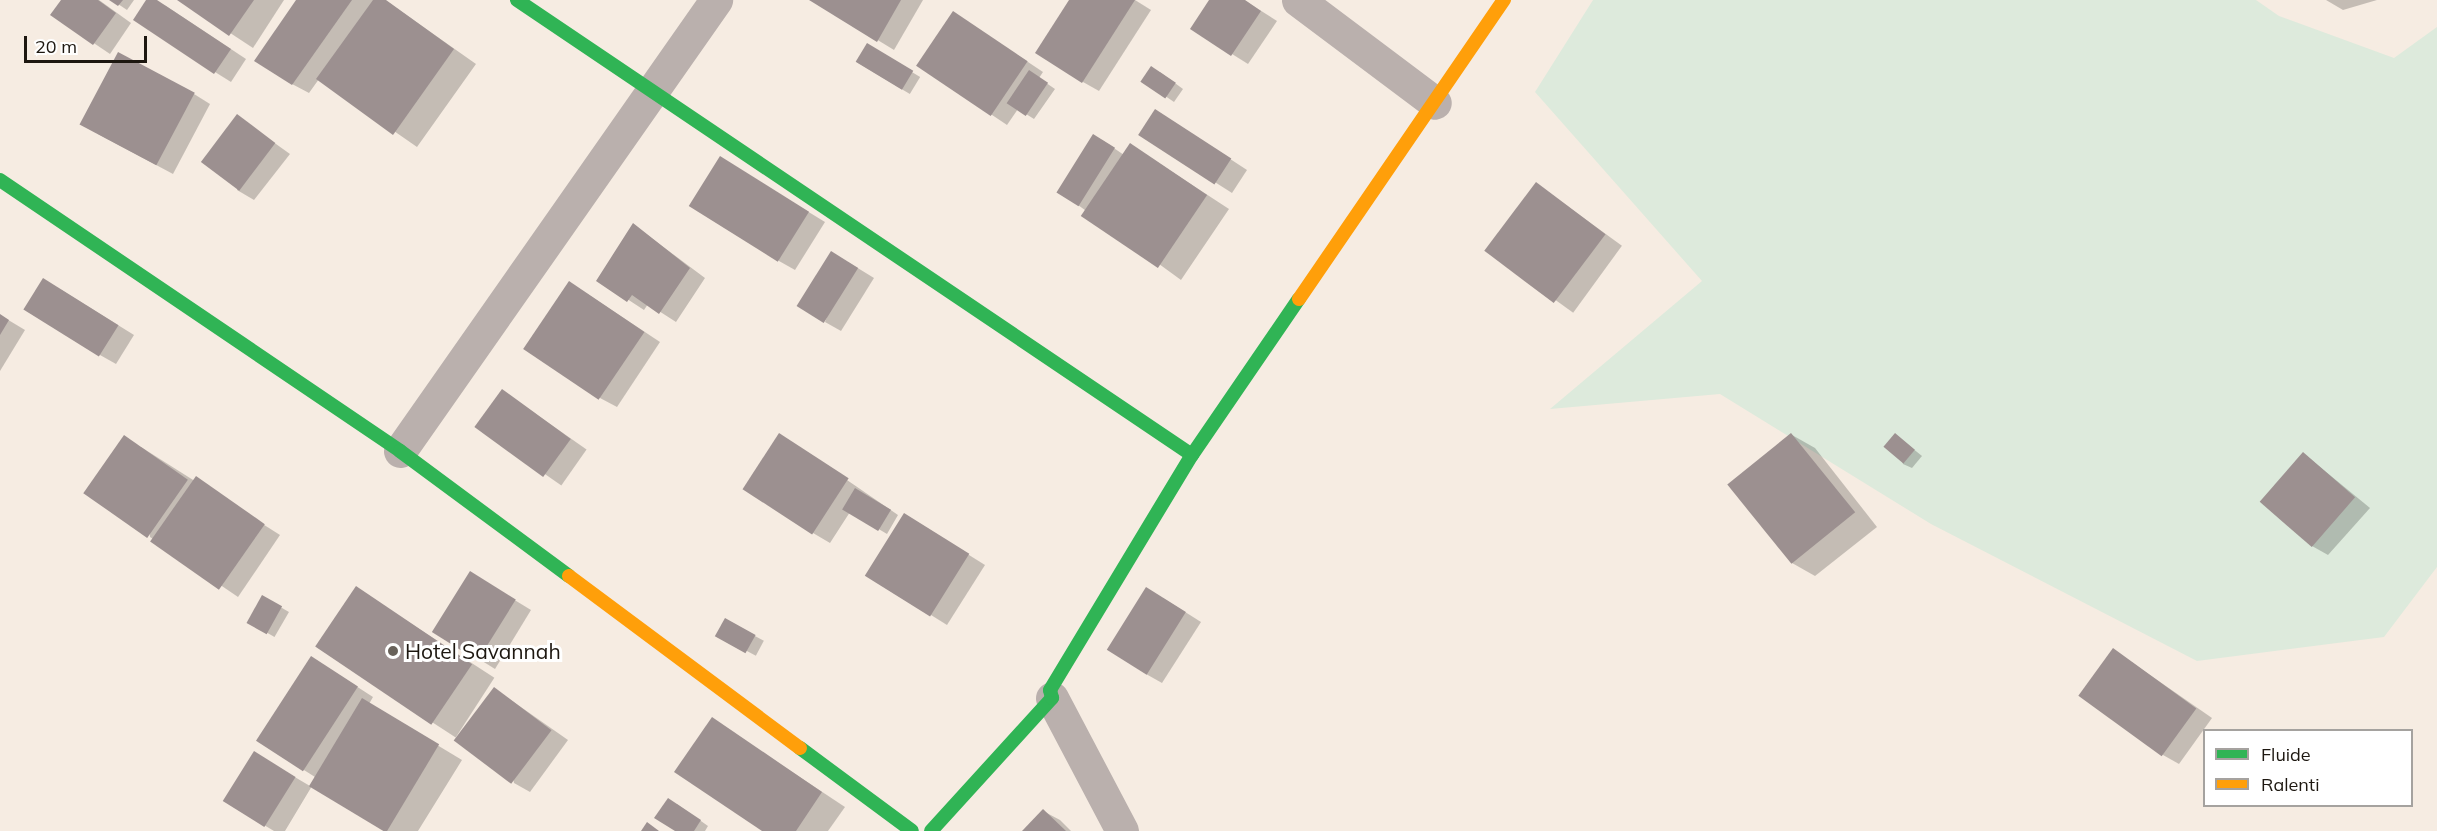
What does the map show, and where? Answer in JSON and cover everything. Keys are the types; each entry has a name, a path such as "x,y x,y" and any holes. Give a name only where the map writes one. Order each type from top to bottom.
{"main road":[{"path":"517,0 649,93 1192,455"},
{"path":"931,831 1052,698 1050,690 1192,455 1504,0"},
{"path":"0,180 400,451 912,831"}],"street":[{"path":"400,451 716,0"},
{"path":"1298,0 1435,103"},
{"path":"1052,698 1122,831"}],"green space":[{"path":"1593,0 2256,0 2279,16 2394,58 2437,27 2437,567 2384,637 2197,661 1931,524 1720,394 1550,409 1702,281 1535,92"}],"building":[{"path":"61,0 98,0 116,13 93,45 50,15"},
{"path":"109,0 123,0 118,6"},
{"path":"146,0 157,0 231,49 214,74 133,20"},
{"path":"177,0 254,0 229,36"},
{"path":"296,0 352,0 292,85 254,61"},
{"path":"373,0 386,0 454,49 393,135 316,79"},
{"path":"809,0 901,0 877,42"},
{"path":"1069,0 1135,0 1082,83 1035,53"},
{"path":"1209,0 1245,0 1261,11 1231,56 1190,29"},
{"path":"953,11 1028,61 991,116 916,66"},
{"path":"867,43 913,71 902,90 856,62"},
{"path":"118,52 195,93 156,165 80,124"},
{"path":"1151,66 1176,83 1165,99 1140,82"},
{"path":"1029,70 1048,83 1026,116 1007,103"},
{"path":"1155,109 1231,159 1214,185 1138,135"},
{"path":"237,114 275,143 239,191 201,162"},
{"path":"1093,134 1115,148 1078,206 1056,193"},
{"path":"1130,143 1207,195 1158,268 1081,216"},
{"path":"720,156 809,212 778,262 689,206"},
{"path":"1536,182 1605,234 1554,303 1484,251"},
{"path":"633,223 690,268 659,314 632,295 627,302 596,281"},
{"path":"831,251 858,268 824,323 797,306"},
{"path":"43,278 118,325 99,357 23,309"},
{"path":"569,281 644,332 599,400 523,349"},
{"path":"0,314 9,320 0,335"},
{"path":"502,389 571,439 543,477 474,427"},
{"path":"779,433 849,478 812,534 743,489"},
{"path":"1791,433 1855,512 1791,564 1727,485"},
{"path":"1895,433 1915,450 1903,464 1883,447"},
{"path":"124,435 188,480 147,538 83,493"},
{"path":"2303,452 2355,497 2312,547 2260,502"},
{"path":"196,476 265,524 219,590 150,542"},
{"path":"855,488 891,510 878,531 842,509"},
{"path":"904,513 969,554 930,617 865,576"},
{"path":"470,571 516,600 478,661 432,632"},
{"path":"356,586 472,664 431,725 315,647"},
{"path":"1146,587 1186,612 1147,675 1107,650"},
{"path":"262,595 282,606 267,634 246,623"},
{"path":"725,618 756,635 745,653 715,636"},
{"path":"2113,648 2196,709 2162,756 2078,696"},
{"path":"311,656 358,686 303,771 256,741"},
{"path":"494,687 552,730 511,784 454,741"},
{"path":"362,698 439,744 387,831 383,831 309,786"},
{"path":"712,717 822,792 796,831 762,831 674,772"},
{"path":"254,751 296,777 264,827 223,801"},
{"path":"668,798 701,820 694,831 675,831 654,818"},
{"path":"1043,809 1066,831 1022,831"},
{"path":"647,822 659,831 641,831"}],"traffic: fast":[{"path":"517,0 1192,455"},
{"path":"0,180 400,451 569,576"},
{"path":"931,831 1052,698 1050,690 1192,455 1299,299"},
{"path":"800,748 912,831"}],"traffic: slow":[{"path":"1299,299 1504,0"},
{"path":"569,576 800,748"}],"place":[{"name":"Hotel Savannah","path":"393,651"}]}
